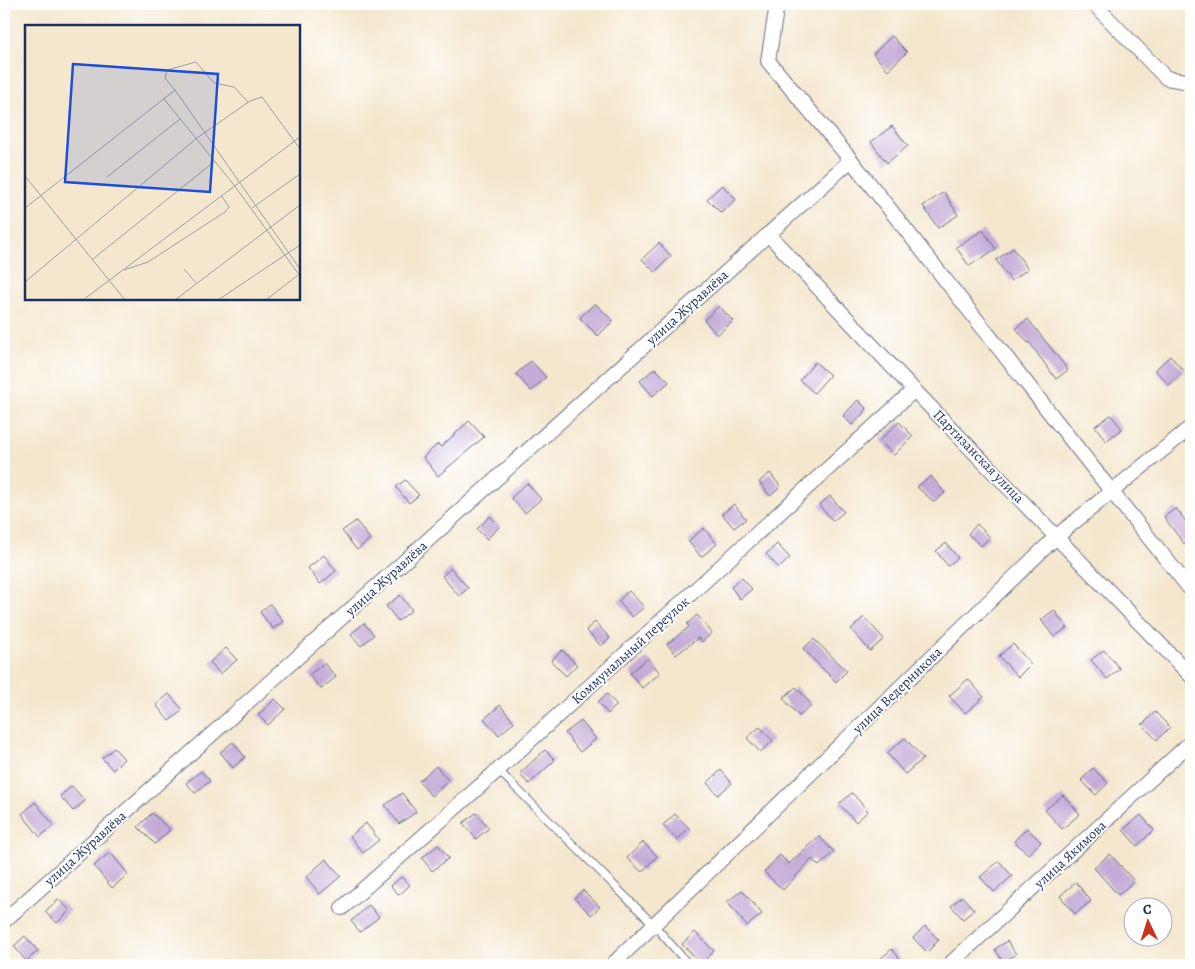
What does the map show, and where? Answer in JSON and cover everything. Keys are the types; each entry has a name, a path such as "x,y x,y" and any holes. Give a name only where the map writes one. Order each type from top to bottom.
{"street":[{"path":"777,4 768,61 851,160 1191,590"},
{"path":"1094,4 1166,78 1191,82"},
{"name":"улица Журавлёва","path":"4,921 851,160"},
{"name":"Партизанская улица","path":"768,234 914,390 1191,676"},
{"name":"Коммунальный переулок","path":"342,908 498,770 914,390"},
{"name":"улица Ведерникова","path":"612,965 1057,536 1191,426"},
{"name":"улица Якимова","path":"949,965 1191,742"}],"lane":[{"path":"498,770 654,925 688,965"}],"building":[{"path":"892,36 907,52 888,70 873,54"},
{"path":"892,126 908,146 887,163 871,142"},
{"path":"722,185 736,199 721,213 707,199"},
{"path":"944,192 958,215 938,228 923,206"},
{"path":"983,230 996,249 969,266 956,247"},
{"path":"659,243 671,256 655,272 642,259"},
{"path":"1013,248 1028,269 1011,281 996,260"},
{"path":"595,303 613,321 598,336 580,318"},
{"path":"719,306 733,321 717,335 704,320"},
{"path":"1028,319 1068,370 1056,379 1029,342 1016,328"},
{"path":"1170,356 1184,371 1169,385 1155,370"},
{"path":"531,361 546,377 531,391 516,374"},
{"path":"815,362 830,375 814,393 800,380"},
{"path":"655,368 669,382 653,396 640,381"},
{"path":"858,400 867,409 852,425 843,416"},
{"path":"1111,415 1122,429 1106,441 1095,426"},
{"path":"469,421 484,437 438,476 423,457 438,444 441,447"},
{"path":"899,422 913,436 894,455 879,441"},
{"path":"770,473 781,487 770,496 759,482"},
{"path":"931,476 945,493 934,502 917,487"},
{"path":"405,480 419,495 409,503 396,487"},
{"path":"527,483 541,499 525,513 511,498"},
{"path":"830,496 844,512 833,521 819,505"},
{"path":"734,504 746,519 734,528 722,514"},
{"path":"1176,508 1191,528 1191,538 1184,544 1164,517"},
{"path":"490,516 500,526 487,539 477,529"},
{"path":"356,521 370,539 357,550 342,531"},
{"path":"977,524 990,537 981,546 968,534"},
{"path":"704,528 717,544 701,557 688,541"},
{"path":"946,543 958,558 948,566 936,551"},
{"path":"777,544 790,558 779,568 766,554"},
{"path":"324,555 336,571 320,584 308,568"},
{"path":"451,568 468,588 459,596 442,576"},
{"path":"742,578 752,589 740,599 731,587"},
{"path":"629,591 644,607 632,617 618,601"},
{"path":"400,595 412,610 398,621 386,606"},
{"path":"270,604 283,621 273,629 260,612"},
{"path":"1054,610 1067,628 1054,637 1041,620"},
{"path":"697,615 712,633 702,642 698,638 676,655 667,644 689,627 687,624"},
{"path":"864,617 884,639 870,651 851,629"},
{"path":"595,622 610,638 601,646 586,630"},
{"path":"364,623 374,635 361,646 351,634"},
{"path":"814,639 847,671 836,682 803,649"},
{"path":"1013,644 1031,664 1018,677 999,656"},
{"path":"226,648 237,660 220,674 210,662"},
{"path":"562,650 577,665 566,676 551,661"},
{"path":"1104,650 1120,669 1107,679 1091,660"},
{"path":"648,658 660,673 642,688 630,673"},
{"path":"324,663 336,677 321,689 309,675"},
{"path":"968,679 984,697 965,713 949,696"},
{"path":"796,687 812,705 799,716 783,698"},
{"path":"169,694 183,710 169,721 156,705"},
{"path":"607,694 617,705 608,714 598,702"},
{"path":"275,699 285,709 268,725 258,715"},
{"path":"500,705 514,722 499,735 484,719"},
{"path":"1155,712 1170,727 1157,740 1142,725"},
{"path":"581,721 596,739 580,752 565,733"},
{"path":"760,727 773,741 760,752 747,738"},
{"path":"905,738 923,759 905,774 887,753"},
{"path":"233,742 245,757 233,768 220,752"},
{"path":"114,748 124,759 113,770 102,758"},
{"path":"545,750 555,760 529,784 519,774"},
{"path":"436,766 449,781 431,796 419,781"},
{"path":"1093,768 1108,783 1096,795 1081,780"},
{"path":"721,770 732,783 718,795 707,783"},
{"path":"201,771 210,781 195,793 186,783"},
{"path":"72,786 85,801 73,811 60,796"},
{"path":"402,793 416,812 399,824 385,805"},
{"path":"852,793 868,811 856,822 839,804"},
{"path":"1063,795 1080,814 1062,829 1045,810"},
{"path":"35,802 54,825 40,837 22,814"},
{"path":"152,813 170,830 155,844 138,827"},
{"path":"476,813 489,828 476,839 463,823"},
{"path":"675,814 689,828 677,840 663,825"},
{"path":"1141,815 1154,830 1137,846 1123,830"},
{"path":"366,823 379,840 363,853 350,836"},
{"path":"1027,828 1041,842 1028,854 1014,841"},
{"path":"819,836 834,852 819,866 812,859 783,890 764,872 780,855 789,864"},
{"path":"643,842 657,856 642,872 627,858"},
{"path":"438,845 449,858 432,871 422,858"},
{"path":"110,852 128,874 112,888 94,866"},
{"path":"1110,854 1134,881 1118,895 1094,868"},
{"path":"326,859 341,876 320,894 306,877"},
{"path":"999,861 1012,876 994,892 980,877"},
{"path":"401,877 410,885 399,895 391,886"},
{"path":"1076,882 1091,901 1075,914 1060,896"},
{"path":"583,890 600,907 591,915 574,898"},
{"path":"742,890 762,914 747,926 727,902"},
{"path":"962,896 974,910 963,919 951,906"},
{"path":"58,899 70,910 57,923 45,912"},
{"path":"369,905 379,917 360,932 351,921"},
{"path":"925,926 939,940 927,952 913,938"},
{"path":"695,932 714,951 701,964 682,944"},
{"path":"25,936 38,951 26,961 14,946"},
{"path":"1007,941 1016,954 1003,962 995,949"},
{"path":"892,949 905,965 873,965"}]}
